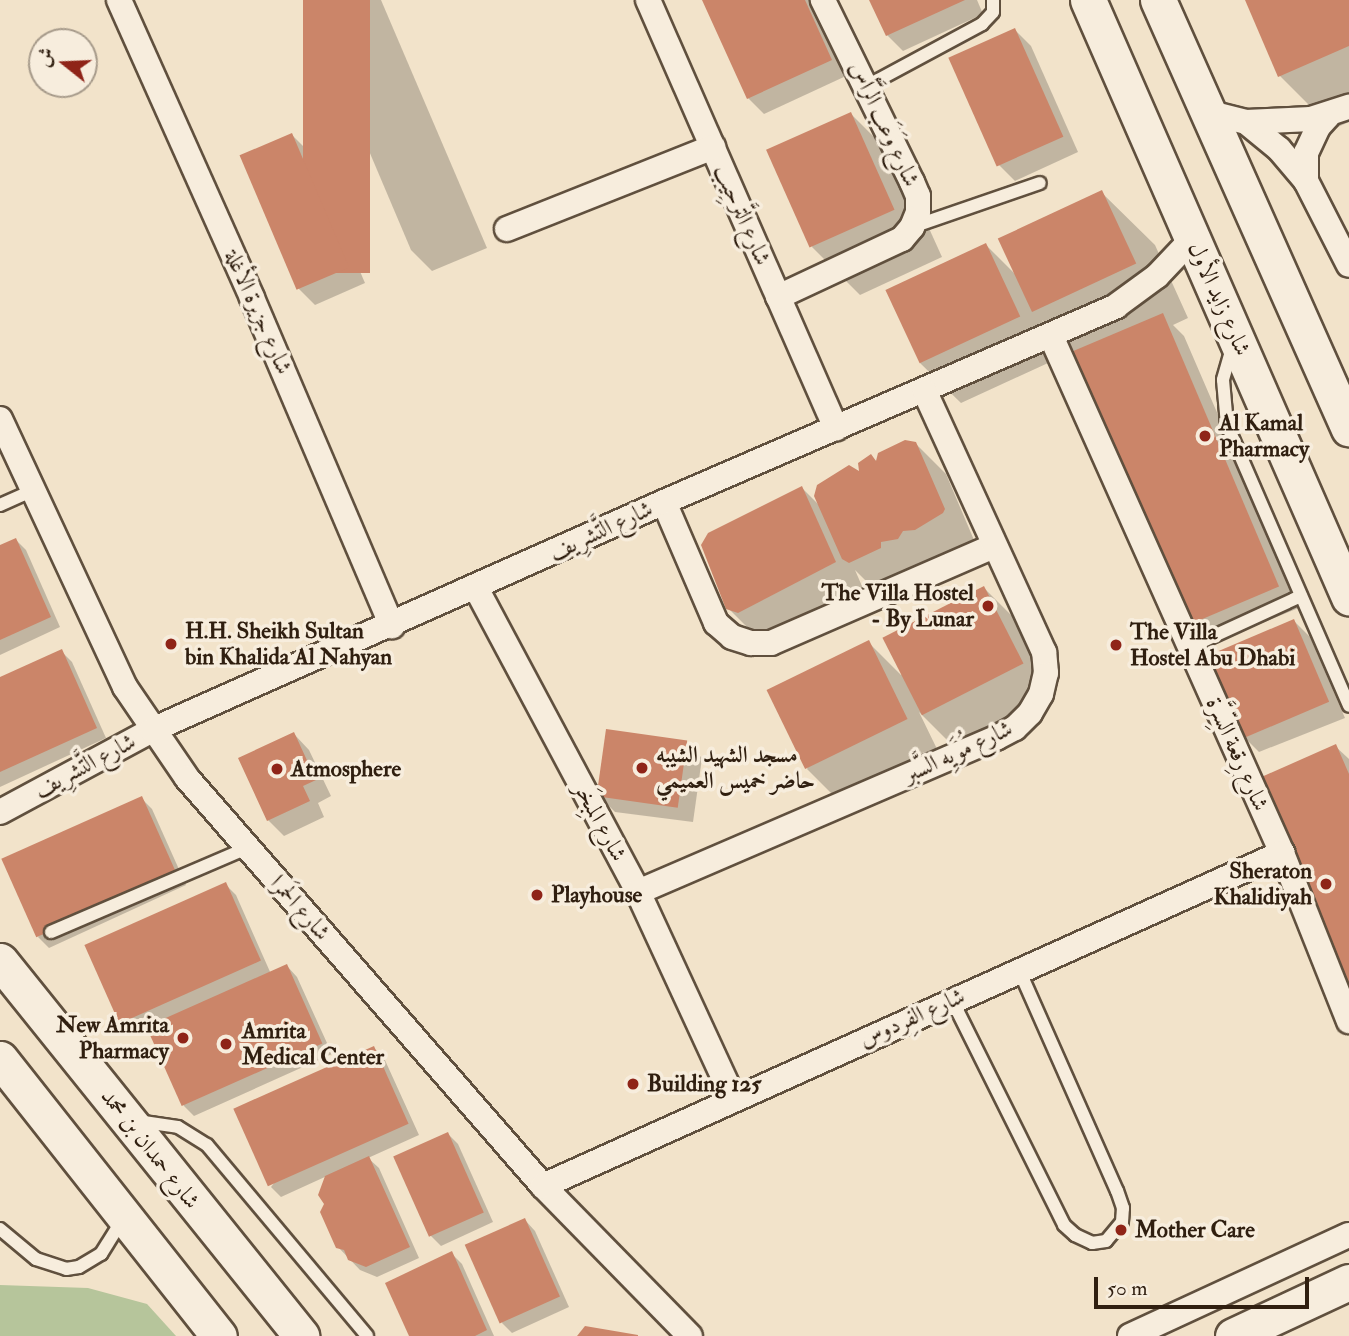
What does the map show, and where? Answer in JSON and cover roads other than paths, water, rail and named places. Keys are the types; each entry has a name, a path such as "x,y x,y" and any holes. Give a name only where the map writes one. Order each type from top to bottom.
{"main road":[{"name":"شارع زايد الأول","path":"1088,0 1349,597"},
{"path":"1158,0 1349,428"},
{"name":"شارع حمدان بن محمد","path":"0,961 301,1336"},
{"path":"0,1059 219,1336"},
{"path":"1233,1336 1349,1282"}],"street":[{"name":"شارع جزيرة الأغلة","path":"119,0 252,298 392,626"},
{"name":"شارع التَّرحِيب","path":"649,0 836,429"},
{"name":"شارع وَعَب الرَّأس","path":"823,0 918,196 918,212 912,227"},
{"path":"1207,112 1246,122 1293,122 1338,111"},
{"path":"1306,181 1305,167 1311,139 1338,111"},
{"path":"1246,122 1279,149 1306,181 1349,265"},
{"path":"507,229 713,147"},
{"path":"778,297 888,247 902,239 912,227"},
{"name":"شارع التَّشرِيف","path":"0,812 152,730 392,626 664,502 925,392 1131,298 1157,276 1192,239"},
{"name":"شارع رِقعة السِّرَّة","path":"1051,336 1282,853 1349,1021"},
{"name":"شارع مُوَيِه السَّبر","path":"638,892 996,738 1015,728 1030,713 1041,694 1046,673 1044,652 925,392"},
{"name":"شارع الحَمرا","path":"0,419 113,663 152,730 187,778 543,1186 690,1336"},
{"path":"664,502 716,623 732,637 751,643 771,643 994,546"},
{"name":"شارع المِبخَر","path":"476,588 638,892 733,1097"},
{"name":"شارع الفِردوس","path":"543,1186 733,1097 1282,853"},
{"path":"1130,1336 1349,1235"}],"lane":[{"path":"867,86 982,23 993,12 993,0"},
{"path":"912,227 1040,183"},
{"path":"1237,338 1223,380 1227,425 1349,706"},
{"path":"0,505 33,490"},
{"path":"1190,647 1301,596"},
{"path":"51,932 247,848"},
{"path":"952,1000 1063,1226 1074,1235 1092,1243 1106,1241 1122,1222 1123,1208 1118,1191 1019,970"},
{"path":"128,1121 145,1120 178,1127 206,1145 367,1336"},
{"path":"0,1229 36,1259 66,1269 79,1267 101,1254 124,1217"}],"place":[{"name":"Al Kamal Pharmacy","path":"1205,436"},
{"name":"The Villa Hostel - By Lunar","path":"988,606"},
{"name":"H.H. Sheikh Sultan bin Khalida Al Nahyan","path":"171,644"},
{"name":"The Villa Hostel Abu Dhabi","path":"1116,645"},
{"name":"مسجد الشهيد الشيبه حاضر خميس العميمي","path":"642,768"},
{"name":"Atmosphere","path":"277,769"},
{"name":"Sheraton Khalidiyah","path":"1326,884"},
{"name":"Playhouse","path":"537,895"},
{"name":"New Amrita Pharmacy","path":"183,1038"},
{"name":"Amrita Medical Center","path":"226,1044"},
{"name":"Building 125","path":"633,1084"},
{"name":"Mother Care","path":"1121,1230"}]}
